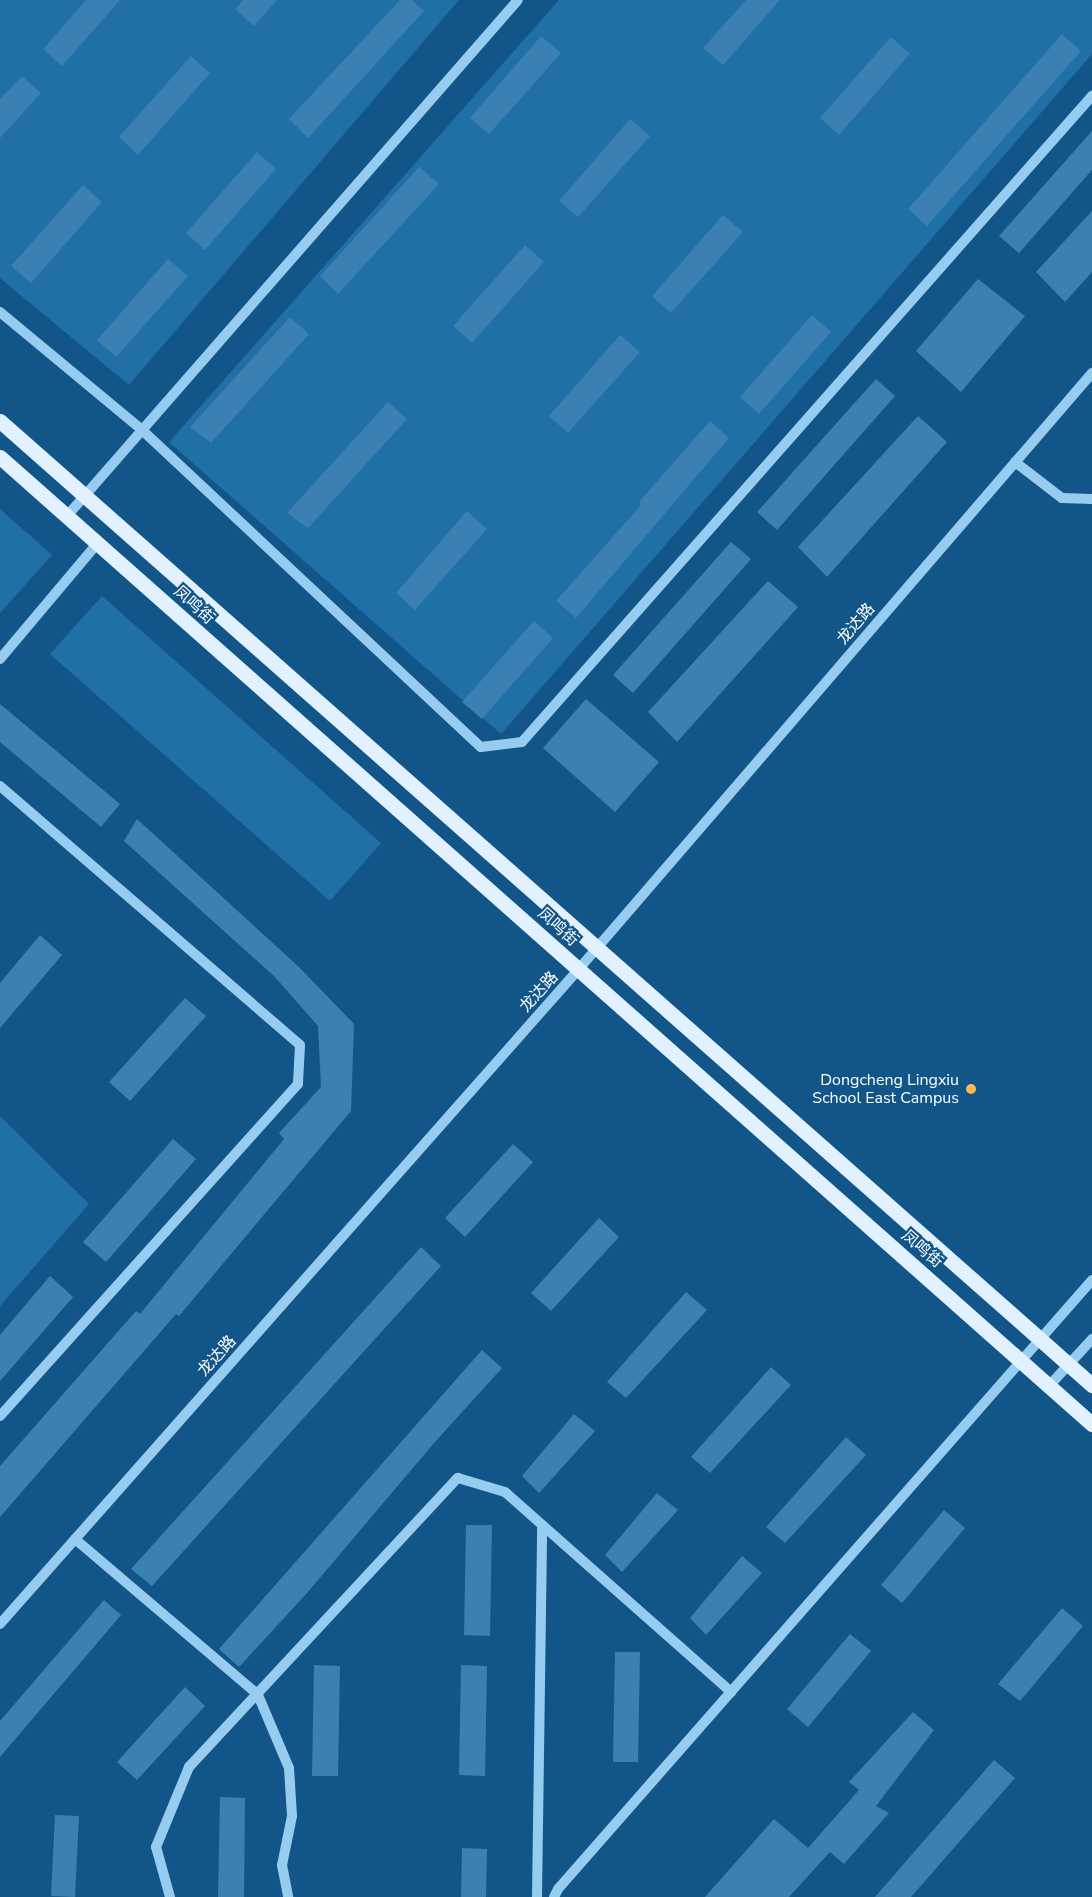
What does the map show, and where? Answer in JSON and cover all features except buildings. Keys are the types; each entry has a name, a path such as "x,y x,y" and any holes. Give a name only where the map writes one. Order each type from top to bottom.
{"main road":[{"name":"凤鸣街","path":"0,421 1092,1385"},
{"name":"凤鸣街","path":"0,457 1092,1424"}],"street":[{"path":"67,516 518,0"},
{"path":"0,312 142,430 481,747 522,742 1092,96"},
{"name":"龙达路","path":"0,1624 578,970 1092,373"},
{"path":"1015,462 1062,498 1092,499"},
{"path":"0,659 98,544"},
{"path":"0,786 300,1045 298,1084 0,1416"},
{"path":"554,1897 558,1889 1092,1280"},
{"path":"1049,1386 1092,1339"},
{"path":"170,1897 156,1847 189,1767 458,1478 506,1492 731,1692"},
{"path":"537,1897 542,1525"},
{"path":"75,1539 258,1695 289,1768 292,1816 282,1865 288,1897"}],"shaded area":[{"path":"0,0 459,0 129,385 0,278"},
{"path":"559,0 1092,0 1092,54 501,734 169,442"},
{"path":"0,509 52,555 0,613"},
{"path":"102,596 381,843 330,901 50,654"},
{"path":"0,1116 89,1204 0,1306"}],"place":[{"name":"Dongcheng Lingxiu School East Campus","path":"971,1089"}]}
